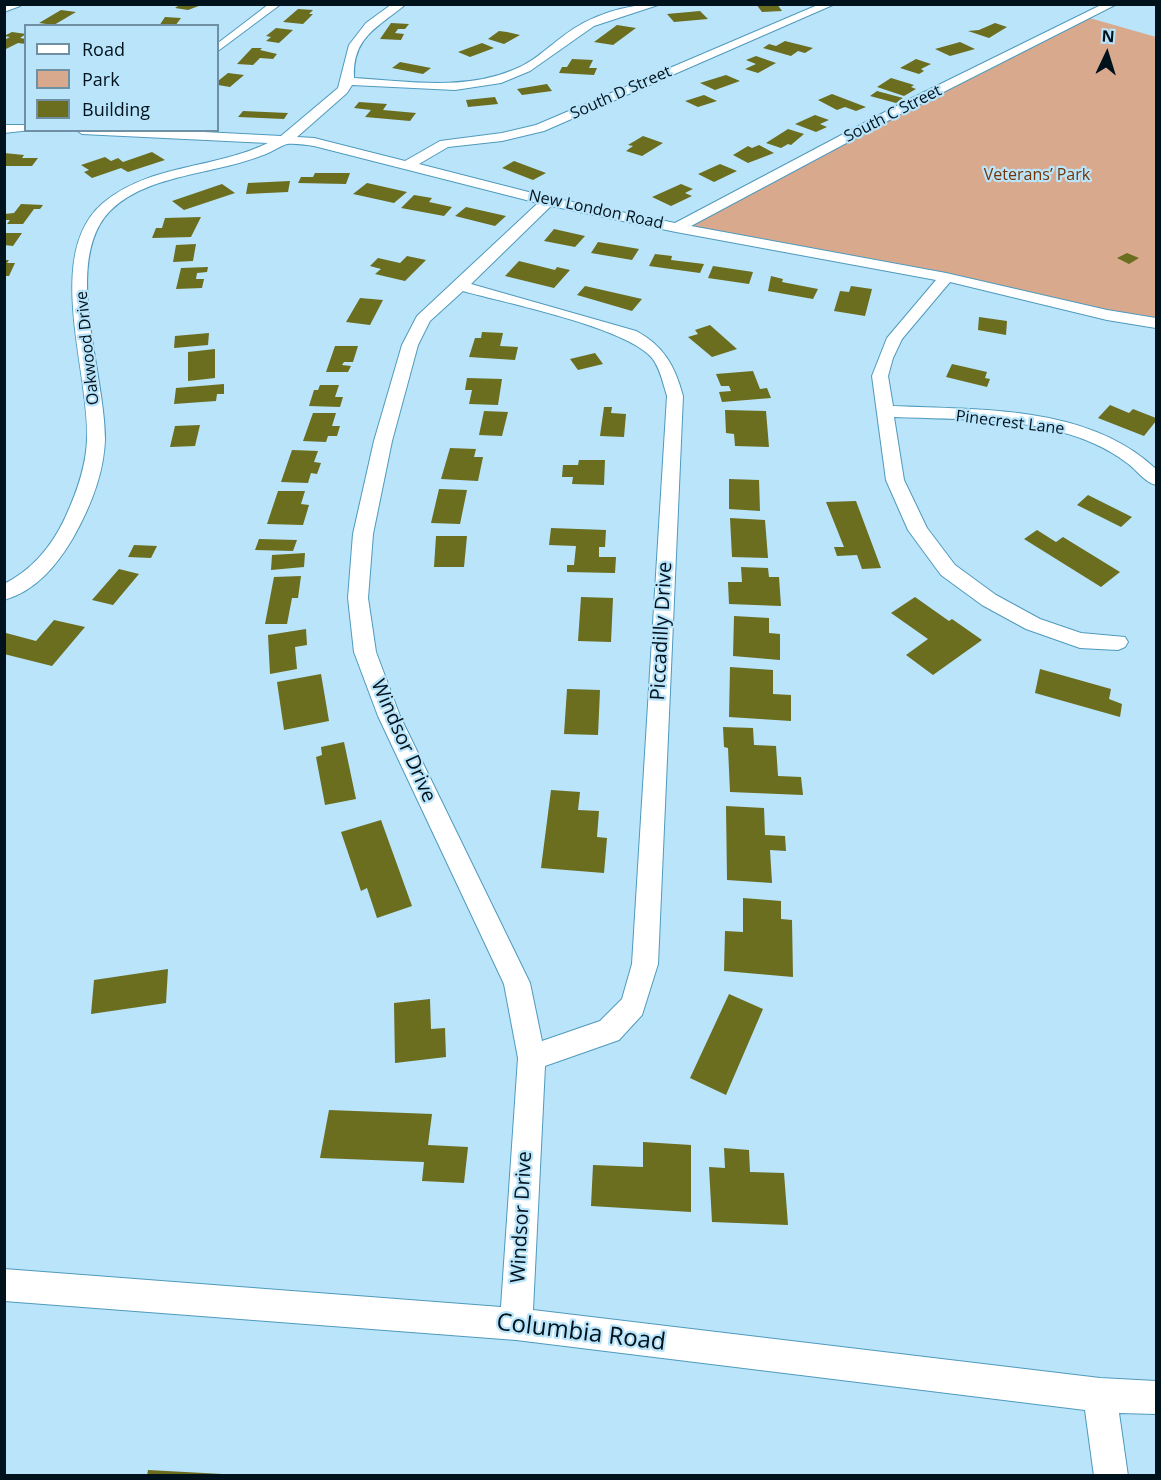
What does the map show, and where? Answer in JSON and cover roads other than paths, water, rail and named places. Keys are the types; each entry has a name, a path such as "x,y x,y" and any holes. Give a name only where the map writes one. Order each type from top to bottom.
{"street":[{"path":"4,9 16,4"},
{"path":"219,47 276,4"},
{"path":"401,4 380,15 368,25 346,67 348,81 423,87 465,85 502,78 519,72 583,27 608,17 656,4"},
{"name":"South D Street","path":"408,165 445,144 502,137 540,128 830,4"},
{"name":"South C Street","path":"676,228 906,106 1112,4"},
{"name":"Oakwood Drive","path":"4,593 34,575 55,552 69,529 90,480 96,424 82,322 80,258 89,228 103,207 163,177 244,157 290,139 343,90 348,81"},
{"path":"4,129 24,129"},
{"name":"New London Road","path":"160,132 314,142 548,201 676,228 946,277 1107,315 1156,323"},
{"name":"Windsor Drive","path":"516,1324 532,1058 517,983 389,716 365,652 358,598 363,534 383,441 410,345 423,319 548,201"},
{"path":"946,277 895,338 885,358 880,376 895,480 918,530 948,570 989,600 1033,624 1080,640 1118,642"},
{"name":"Piccadilly Drive","path":"460,286 617,329 636,337 656,350 669,370 675,396 645,964 633,1006 609,1031 532,1058"},
{"name":"New London Road","path":"1107,315 1156,333"},
{"name":"Pinecrest Lane","path":"885,411 1047,424 1085,434 1128,455 1156,478"},
{"name":"Columbia Road","path":"4,1285 516,1324 1100,1395 1156,1398"},
{"path":"1100,1395 1111,1476"}],"park label":[{"name":"Veterans’ Park","path":"1037,175"}]}
